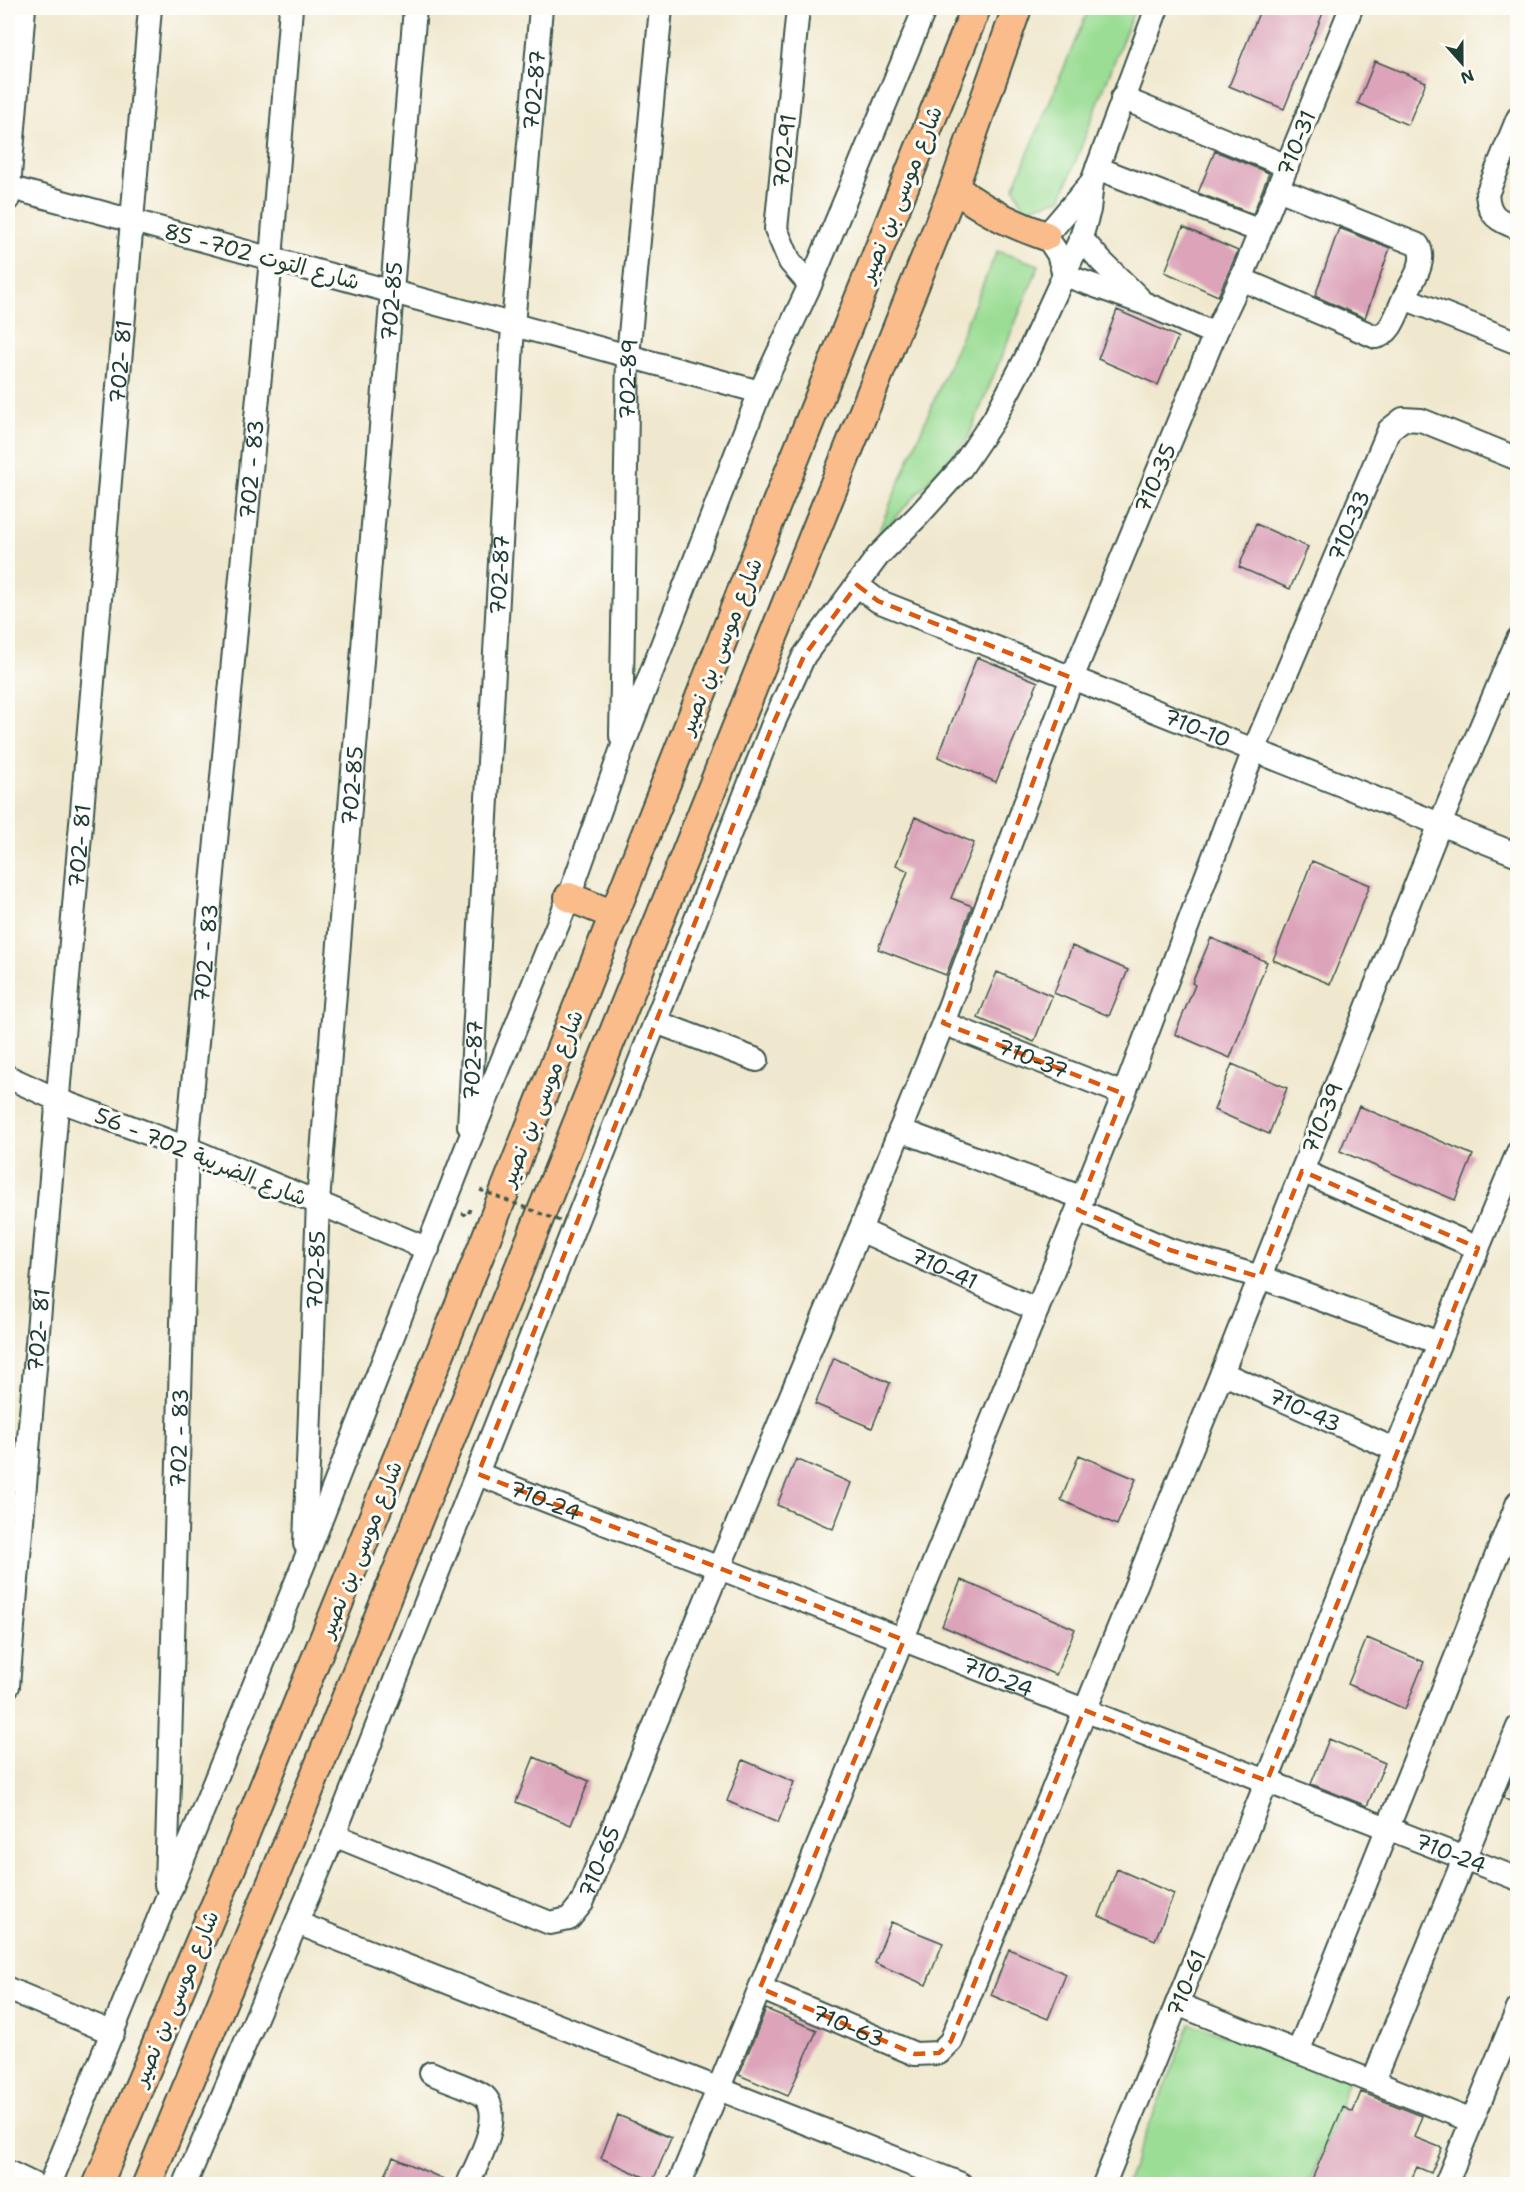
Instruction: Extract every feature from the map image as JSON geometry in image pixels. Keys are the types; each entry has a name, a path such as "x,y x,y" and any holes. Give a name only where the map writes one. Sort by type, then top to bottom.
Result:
{"main road":[{"name":"شارع موسى بن نصير","path":"147,2184 285,1848 954,187 1017,8"},
{"name":"شارع موسى بن نصير","path":"98,2184 231,1868 409,1430 972,14"},
{"path":"954,187 997,217 1046,236"},
{"path":"569,897 614,915"}],"street":[{"path":"8,191 24,8"},
{"name":"702- 81","path":"8,1686 130,220 150,8"},
{"name":"702 - 83","path":"166,1900 187,1148 271,259 291,8"},
{"name":"702-85","path":"304,1563 318,1202 415,8"},
{"name":"702-87","path":"468,1144 513,325 541,8"},
{"name":"702-89","path":"621,751 628,356 661,8"},
{"name":"702-91","path":"798,8 776,230 790,262 810,285"},
{"path":"50,2184 304,1563 468,1144 569,897 621,751 760,392 810,285 925,8"},
{"path":"185,2184 334,1835 773,724 804,656 878,556 917,518 961,468 994,419 1026,358 1081,238 1089,210 1094,175 1157,8"},
{"name":"710-31","path":"1241,279 1351,8"},
{"path":"1122,98 1287,166"},
{"path":"1518,118 1487,194 1488,207 1499,221 1518,228"},
{"path":"1094,175 1260,231"},
{"path":"1064,275 1058,254 1046,236 1094,175"},
{"path":"1241,279 1376,337 1382,336 1388,330 1422,261 1422,252 1418,245 1278,189"},
{"name":"شارع التوت 702- 85","path":"8,191 130,220 760,392"},
{"path":"1081,238 1101,261 1146,304"},
{"path":"1064,275 1146,304 1215,334"},
{"name":"710-35","path":"1071,678 1215,334 1241,279"},
{"path":"1404,298 1518,343"},
{"name":"710-33","path":"1254,750 1389,430 1403,419 1421,420 1518,459"},
{"name":"710-10","path":"857,585 878,601 1518,855"},
{"path":"1440,824 1518,639"},
{"path":"718,1568 860,1230 943,1023 1071,678"},
{"path":"680,2184 1038,1310 1124,1094 1254,750"},
{"name":"710-39","path":"1440,824 1302,1171 1478,1248"},
{"path":"656,1022 757,1060"},
{"name":"710-37","path":"943,1023 1124,1094"},
{"name":"شارع الضريبة 702 - 56","path":"8,1077 58,1100 187,1148 428,1249"},
{"path":"900,1130 1080,1204 1170,1250 1260,1277 1439,1343"},
{"path":"1267,1781 1396,1450 1518,1152"},
{"path":"1084,1710 1302,1171"},
{"name":"710-41","path":"860,1230 1038,1310"},
{"name":"710-43","path":"1222,1373 1396,1450"},
{"name":"710-24","path":"478,1474 1518,1879"},
{"path":"1298,2052 1518,1502"},
{"name":"710-65","path":"334,1835 550,1923 569,1919 582,1903 718,1568"},
{"name":"710-63","path":"760,1988 915,2054 939,2053 951,2041 1084,1710"},
{"path":"1373,2081 1518,1727"},
{"name":"710-61","path":"1104,2184 1267,1781"},
{"path":"297,1923 961,2184"},
{"path":"8,1989 113,2033"},
{"path":"1177,2004 1472,2121"},
{"path":"1446,2184 1518,2009"},
{"path":"431,2073 483,2096 492,2108 492,2128 468,2184"},
{"path":"8,2172 33,2184"}],"path":[{"path":"480,1190 560,1221"}],"highlighted area":[{"path":"857,585 878,601 1072,678 943,1023 1124,1094 1078,1210 1170,1250 1260,1277 1302,1171 1478,1248 1267,1781 1084,1710 951,2041 939,2053 915,2054 760,1988 904,1640 478,1474 773,724 804,656"}],"green space":[{"path":"1089,8 1135,8 1061,199 1024,209 1014,187"},
{"path":"997,251 1039,265 968,438 875,540"},
{"path":"1190,2023 1349,2079 1332,2129 1308,2184 1126,2184"}],"building":[{"path":"1261,8 1325,8 1284,109 1229,86"},
{"path":"1375,61 1426,82 1408,125 1358,103"},
{"path":"1215,151 1269,173 1253,214 1198,193"},
{"path":"1183,227 1238,251 1218,296 1165,272"},
{"path":"1339,228 1390,248 1365,318 1315,296"},
{"path":"1117,310 1178,337 1158,385 1098,359"},
{"path":"1256,524 1308,547 1290,589 1239,567"},
{"path":"977,657 1038,682 996,782 938,757"},
{"path":"915,817 974,843 951,898 972,906 946,975 878,949 908,871 896,865"},
{"path":"1312,861 1370,885 1330,984 1273,960"},
{"path":"1211,938 1267,962 1230,1058 1175,1034 1195,985 1192,983"},
{"path":"1072,946 1128,970 1109,1016 1054,993"},
{"path":"997,972 1052,996 1034,1042 978,1018"},
{"path":"1232,1064 1287,1088 1269,1134 1214,1110"},
{"path":"1359,1106 1473,1155 1455,1200 1340,1151"},
{"path":"834,1358 890,1383 872,1428 815,1404"},
{"path":"1079,1455 1136,1479 1117,1525 1061,1500"},
{"path":"796,1459 851,1483 833,1529 777,1505"},
{"path":"961,1580 1075,1629 1056,1675 942,1626"},
{"path":"1367,1638 1424,1662 1405,1709 1348,1684"},
{"path":"1329,1739 1385,1763 1367,1806 1311,1784"},
{"path":"534,1757 589,1781 571,1825 516,1802"},
{"path":"743,1760 794,1782 778,1823 727,1801"},
{"path":"1518,1764 1518,1805 1503,1798"},
{"path":"1117,1869 1174,1894 1155,1940 1099,1916"},
{"path":"891,1922 943,1943 926,1985 875,1963"},
{"path":"1009,1949 1066,1974 1048,2019 991,1995"},
{"path":"766,2009 817,2030 788,2096 739,2075"},
{"path":"1361,2092 1422,2116 1414,2137 1442,2148 1431,2173 1417,2167 1409,2184 1397,2180 1395,2184 1310,2184 1343,2107 1353,2112"},
{"path":"618,2115 671,2138 653,2181 601,2158"},
{"path":"393,2157 455,2184 381,2184"}]}
